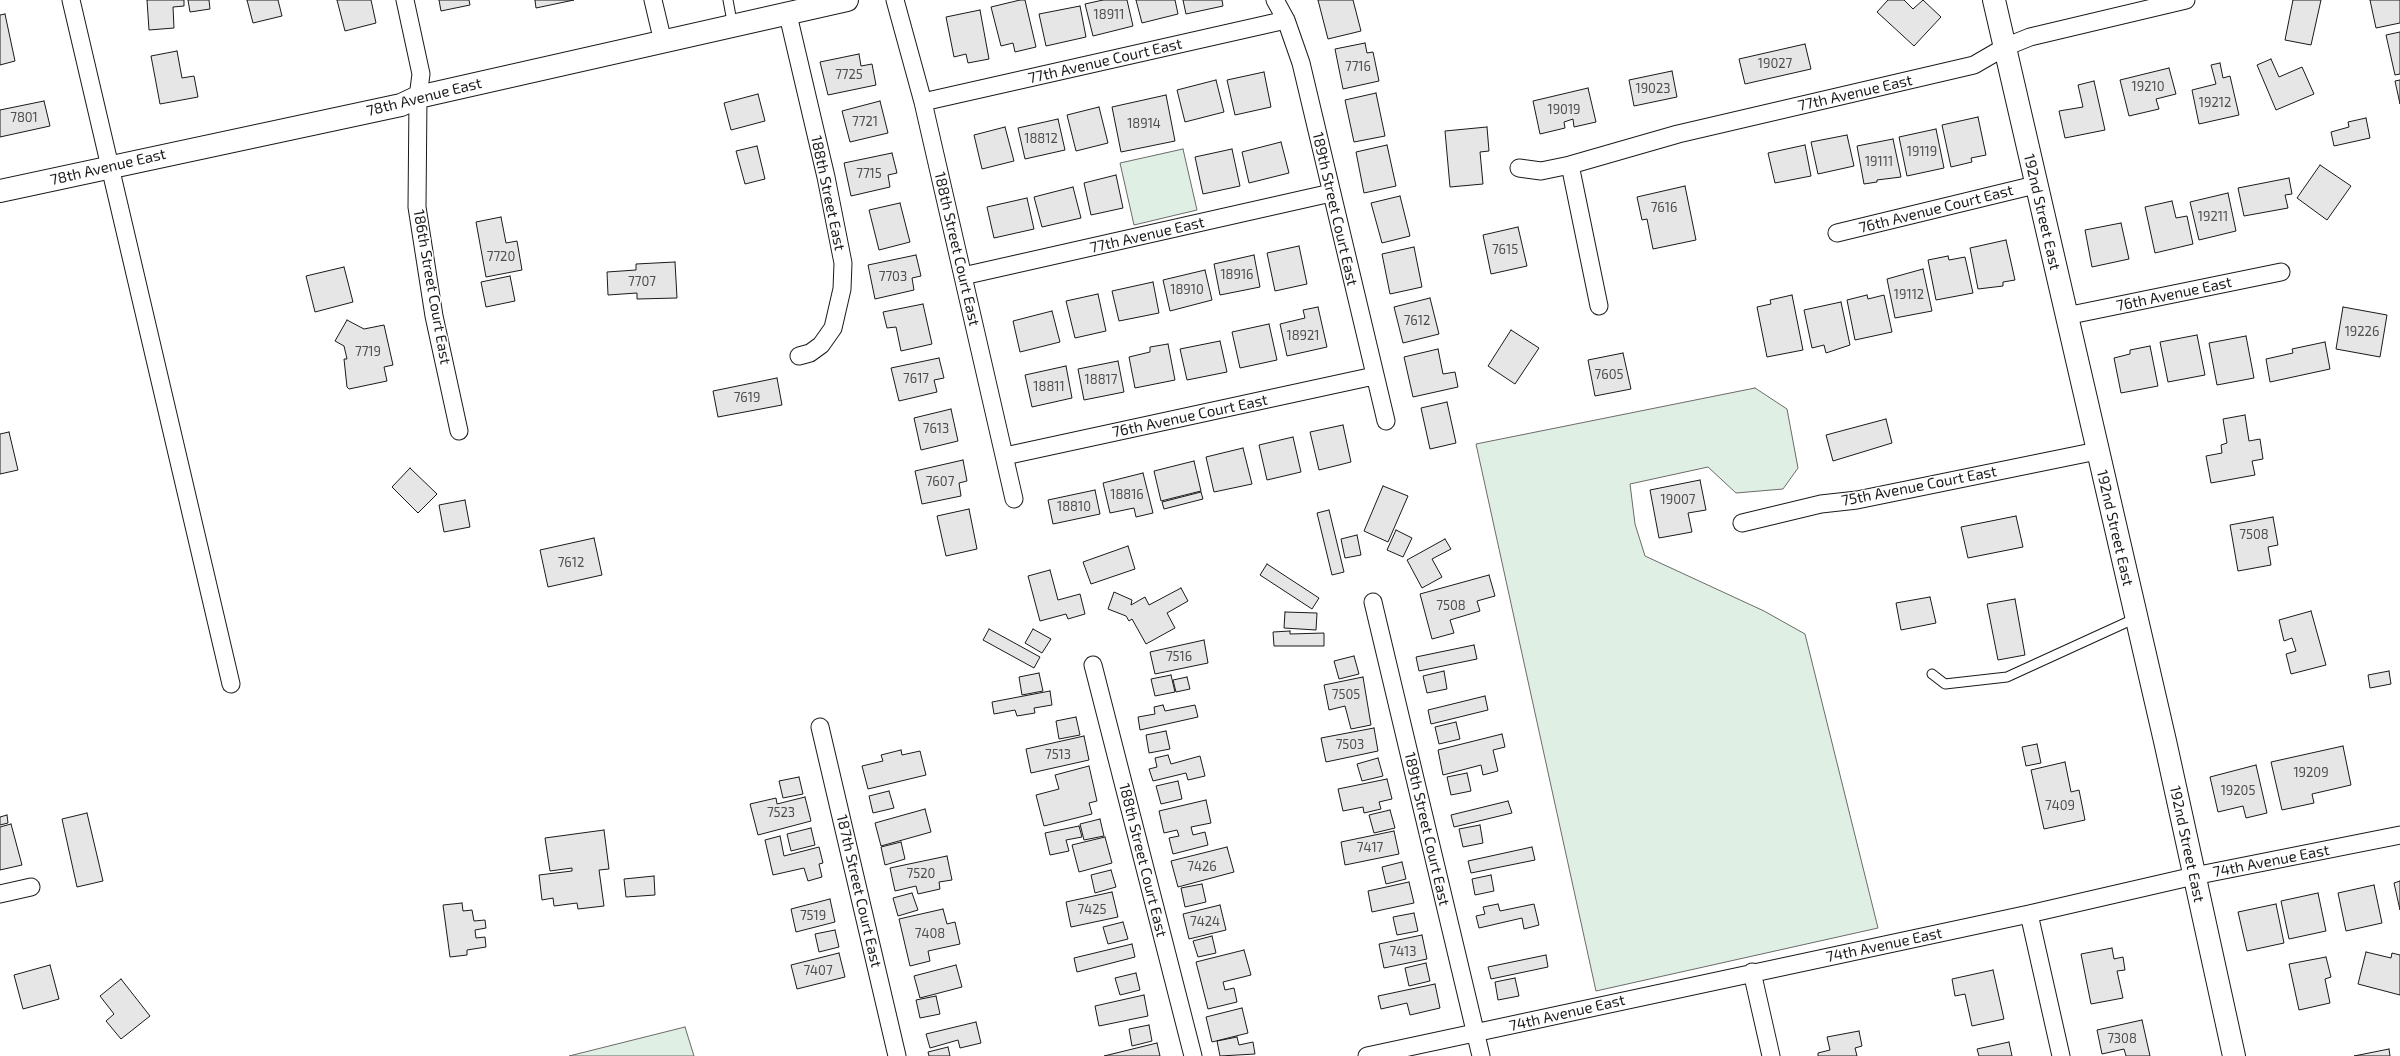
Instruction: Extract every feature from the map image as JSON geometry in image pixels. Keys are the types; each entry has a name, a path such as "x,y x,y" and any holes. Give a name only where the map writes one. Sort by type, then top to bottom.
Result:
{"street":[{"path":"71,0 231,684"},
{"name":"186th Street Court East","path":"405,0 421,74 418,97 418,214 434,316 459,431"},
{"path":"653,0 663,42"},
{"name":"78th Avenue East","path":"0,191 401,105 418,97 788,15 847,0"},
{"name":"188th Street Court East","path":"895,0 923,102 1014,499"},
{"name":"189th Street Court East","path":"1275,0 1286,20 1301,63 1374,376 1386,421"},
{"name":"192nd Street East","path":"1994,0 2035,185 2136,618 2234,1056"},
{"name":"77th Avenue East","path":"1519,168 1541,171 1570,165 1678,134 1974,65 2005,47 2030,37 2186,0"},
{"name":"188th Street East","path":"788,15 826,177 843,263 842,289 833,328 822,345 810,353 799,356"},
{"name":"77th Avenue Court East","path":"923,102 1286,20"},
{"path":"1570,165 1599,306"},
{"name":"76th Avenue Court East","path":"1837,233 2035,185"},
{"name":"77th Avenue East","path":"963,276 1331,193"},
{"name":"76th Avenue East","path":"2066,316 2281,272"},
{"name":"76th Avenue Court East","path":"1005,456 1374,376"},
{"name":"75th Avenue Court East","path":"1742,523 1821,504 1857,500 2097,451"},
{"name":"189th Street Court East","path":"1373,602 1481,1056"},
{"name":"188th Street Court East","path":"1093,665 1193,1056"},
{"name":"187th Street Court East","path":"820,727 897,1056"},
{"name":"74th Avenue East","path":"1367,1056 1476,1034 1752,972 2029,914 2194,876 2400,834"},
{"path":"0,894 31,887"},
{"path":"2029,914 2061,1056"},
{"path":"1752,972 1771,1056"}],"lane":[{"path":"728,0 733,27"},
{"path":"1932,674 1945,684 2007,677 2136,618"}],"green space":[{"path":"1183,149 1197,210 1134,225 1120,163"},
{"path":"1755,388 1787,409 1798,468 1783,489 1736,493 1708,467 1630,484 1635,524 1645,556 1764,611 1805,634 1878,928 1596,991 1476,444"},
{"path":"685,1027 694,1056 569,1056"}],"building":[{"path":"147,0 184,0 184,6 173,7 174,28 149,30"},
{"path":"188,0 209,0 210,9 190,12"},
{"path":"247,0 278,0 282,16 253,23"},
{"path":"337,0 371,0 376,23 345,31"},
{"path":"439,0 469,0 470,5 441,11"},
{"path":"535,0 574,0 536,8"},
{"path":"1025,0 1036,47 1015,52 1013,43 1001,46 991,7"},
{"path":"1103,0 1127,0 1133,26 1093,36 1085,4"},
{"path":"1136,0 1175,0 1178,14 1142,23"},
{"path":"1183,0 1222,0 1223,6 1186,14"},
{"path":"1318,0 1353,0 1361,31 1328,39"},
{"path":"1888,0 1904,0 1913,9 1923,0 1941,17 1914,46 1877,12"},
{"path":"2293,0 2321,0 2311,45 2285,40"},
{"path":"2370,0 2400,0 2400,23 2376,28"},
{"path":"1080,6 1086,37 1046,46 1039,14"},
{"path":"980,10 989,59 968,63 966,54 954,57 946,17"},
{"path":"5,14 15,61 0,65 0,15"},
{"path":"2400,32 2400,74 2395,75 2386,35"},
{"path":"1365,43 1367,53 1373,52 1379,81 1343,89 1335,49"},
{"path":"1805,44 1811,69 1745,84 1739,59"},
{"path":"177,51 182,78 194,76 198,97 160,104 151,56"},
{"path":"859,54 861,66 872,64 876,85 828,95 820,62"},
{"path":"2271,59 2279,77 2302,67 2314,94 2276,110 2257,65"},
{"path":"2220,63 2223,78 2230,76 2239,115 2199,124 2192,90 2216,84 2211,65"},
{"path":"2169,68 2176,94 2156,99 2159,109 2129,116 2120,80"},
{"path":"1672,71 1677,97 1634,106 1629,80"},
{"path":"1264,72 1271,107 1235,115 1227,80"},
{"path":"1216,80 1224,112 1185,122 1177,90"},
{"path":"2400,80 2400,104 2395,81"},
{"path":"2094,81 2105,130 2065,138 2059,111 2083,107 2078,85"},
{"path":"1588,88 1596,122 1574,127 1573,119 1564,122 1565,128 1540,134 1533,101"},
{"path":"1376,93 1385,136 1354,142 1345,100"},
{"path":"758,94 765,121 731,130 724,103"},
{"path":"1166,95 1175,141 1121,152 1112,107"},
{"path":"44,101 50,126 0,137 0,110"},
{"path":"880,101 888,133 850,142 842,111"},
{"path":"1099,107 1108,143 1076,151 1067,115"},
{"path":"1978,117 1986,155 1971,158 1972,162 1951,167 1942,125"},
{"path":"2366,118 2370,138 2334,146 2331,132 2349,127 2348,122"},
{"path":"1058,119 1065,150 1025,159 1018,128"},
{"path":"1005,127 1014,161 982,169 974,135"},
{"path":"1487,127 1489,151 1480,152 1483,184 1450,187 1445,131"},
{"path":"1936,129 1944,168 1907,176 1899,137"},
{"path":"1847,135 1854,166 1818,174 1811,142"},
{"path":"1893,139 1901,177 1877,180 1877,182 1864,184 1857,146"},
{"path":"1281,142 1289,173 1249,183 1242,152"},
{"path":"1387,145 1396,186 1364,193 1356,152"},
{"path":"1805,145 1811,176 1775,183 1768,153"},
{"path":"757,146 765,179 745,184 736,151"},
{"path":"1232,149 1240,186 1203,194 1195,157"},
{"path":"892,153 897,173 888,175 890,187 851,196 844,163"},
{"path":"2320,165 2351,186 2327,220 2297,198"},
{"path":"1116,175 1123,208 1091,215 1084,183"},
{"path":"2289,178 2292,194 2285,195 2288,208 2244,216 2238,188"},
{"path":"1685,186 1696,240 1653,249 1647,219 1642,220 1637,197"},
{"path":"1073,187 1081,218 1042,227 1034,197"},
{"path":"2228,193 2236,231 2199,240 2190,202"},
{"path":"1400,196 1410,236 1382,243 1371,203"},
{"path":"1027,198 1034,229 994,238 987,207"},
{"path":"2172,201 2176,218 2187,216 2193,244 2155,253 2145,207"},
{"path":"900,203 910,242 879,250 869,210"},
{"path":"501,217 506,243 517,241 522,270 486,277 476,222"},
{"path":"2121,223 2129,259 2092,267 2085,230"},
{"path":"1518,227 1527,266 1491,274 1483,235"},
{"path":"2006,240 2015,280 2003,282 2003,286 1978,289 1970,248"},
{"path":"1299,246 1307,284 1275,291 1267,253"},
{"path":"1414,247 1422,287 1390,294 1382,254"},
{"path":"916,255 921,276 912,278 914,290 875,299 868,265"},
{"path":"1254,255 1260,287 1220,295 1214,264"},
{"path":"1948,256 1949,260 1965,257 1973,293 1936,300 1928,260"},
{"path":"675,262 677,298 637,299 637,293 608,295 607,272 636,270 636,264"},
{"path":"344,267 353,302 315,312 306,276"},
{"path":"1923,269 1932,311 1895,318 1887,279"},
{"path":"1205,270 1212,300 1170,311 1163,280"},
{"path":"510,276 515,301 486,307 481,282"},
{"path":"1153,282 1159,313 1119,321 1112,291"},
{"path":"1098,294 1106,331 1075,338 1066,301"},
{"path":"1792,295 1803,350 1767,357 1757,307 1771,304 1770,300"},
{"path":"1867,295 1868,299 1884,295 1892,332 1855,340 1847,300"},
{"path":"1430,298 1439,334 1403,343 1394,307"},
{"path":"1841,302 1850,345 1826,353 1824,345 1812,348 1804,310"},
{"path":"923,304 932,344 901,351 896,327 887,328 883,312"},
{"path":"1318,307 1327,347 1287,356 1280,324 1305,318 1303,310"},
{"path":"2343,307 2387,315 2380,357 2336,349"},
{"path":"1052,311 1060,342 1020,352 1013,321"},
{"path":"347,320 364,329 384,325 393,365 384,367 387,381 349,389 347,387 344,359 347,359 344,346 335,341"},
{"path":"1269,324 1277,360 1240,368 1232,332"},
{"path":"1511,330 1539,348 1515,384 1488,366"},
{"path":"2197,335 2205,375 2168,382 2160,342"},
{"path":"2246,336 2254,378 2217,385 2209,343"},
{"path":"1220,341 1227,372 1187,380 1180,349"},
{"path":"2325,342 2330,369 2270,382 2266,359 2293,353 2292,349"},
{"path":"1168,344 1175,380 1135,388 1129,357 1150,352 1150,347"},
{"path":"2150,346 2158,386 2121,393 2114,358 2130,354 2130,350"},
{"path":"1438,349 1443,374 1455,372 1458,387 1413,397 1404,357"},
{"path":"1623,353 1631,389 1595,396 1588,360"},
{"path":"939,358 944,378 934,380 937,392 899,401 891,368"},
{"path":"1118,361 1124,392 1084,400 1078,369"},
{"path":"1066,366 1072,398 1032,407 1025,375"},
{"path":"777,378 782,405 718,417 713,391"},
{"path":"1447,402 1456,443 1430,449 1421,408"},
{"path":"951,409 958,441 921,450 914,418"},
{"path":"2245,415 2249,441 2260,439 2263,459 2252,461 2255,475 2211,483 2206,456 2222,453 2221,445 2227,443 2223,419"},
{"path":"1886,419 1892,443 1833,461 1826,435"},
{"path":"1343,425 1351,462 1319,470 1310,432"},
{"path":"9,432 18,470 0,474 0,434"},
{"path":"1293,437 1301,472 1267,480 1259,445"},
{"path":"1243,448 1252,484 1214,492 1206,457"},
{"path":"963,460 967,481 959,483 961,496 922,504 915,471"},
{"path":"1194,461 1201,491 1161,501 1154,471"},
{"path":"410,468 437,494 418,513 392,487"},
{"path":"1143,473 1153,513 1136,517 1134,508 1110,513 1103,483"},
{"path":"1700,480 1706,510 1688,513 1692,532 1659,538 1650,490"},
{"path":"1383,486 1408,496 1388,542 1364,531"},
{"path":"1095,490 1100,514 1053,524 1048,500"},
{"path":"1201,492 1203,499 1164,509 1162,502"},
{"path":"465,500 470,527 444,532 439,505"},
{"path":"969,509 977,549 946,556 937,516"},
{"path":"1329,510 1344,572 1332,575 1317,513"},
{"path":"2016,516 2023,547 1968,558 1961,527"},
{"path":"2273,517 2278,545 2268,547 2271,565 2238,571 2230,525"},
{"path":"1396,530 1412,538 1403,557 1387,550"},
{"path":"1357,535 1361,555 1345,558 1341,539"},
{"path":"594,538 602,575 548,587 540,550"},
{"path":"1445,539 1451,549 1432,559 1442,577 1422,588 1407,560"},
{"path":"1128,546 1135,569 1091,584 1083,562"},
{"path":"1267,564 1319,598 1312,609 1260,575"},
{"path":"1050,570 1058,600 1080,594 1085,614 1068,619 1066,614 1040,621 1028,576"},
{"path":"1489,575 1495,596 1477,601 1480,611 1450,620 1454,633 1432,639 1420,594"},
{"path":"1181,588 1188,601 1167,613 1175,628 1146,644 1132,619 1129,621 1126,616 1108,609 1114,592 1132,600 1131,605 1145,597 1149,605"},
{"path":"1930,597 1936,623 1901,630 1896,603"},
{"path":"2015,599 2025,655 1998,660 1987,604"},
{"path":"2311,611 2326,665 2291,674 2286,654 2296,651 2292,638 2284,641 2279,620"},
{"path":"1285,612 1317,613 1316,630 1284,628"},
{"path":"989,629 1040,657 1034,668 983,640"},
{"path":"1033,629 1051,639 1042,653 1025,643"},
{"path":"1290,631 1290,634 1324,633 1324,646 1274,646 1273,632"},
{"path":"1204,640 1208,663 1155,674 1150,652"},
{"path":"1474,645 1477,659 1419,671 1416,657"},
{"path":"1354,656 1359,674 1339,679 1334,661"},
{"path":"1444,671 1447,689 1427,693 1423,676"},
{"path":"2389,671 2391,684 2370,688 2368,675"},
{"path":"1039,673 1043,691 1022,695 1019,677"},
{"path":"1171,675 1175,692 1155,696 1151,679"},
{"path":"1187,677 1190,689 1176,692 1173,680"},
{"path":"1363,677 1371,725 1351,729 1345,706 1329,710 1324,685"},
{"path":"1050,691 1052,705 1034,708 1035,713 1017,716 1015,710 994,714 992,702"},
{"path":"1485,696 1488,710 1431,724 1428,710"},
{"path":"1163,705 1165,711 1195,705 1198,717 1140,730 1138,717 1155,714 1154,707"},
{"path":"1076,717 1080,735 1059,739 1056,721"},
{"path":"1456,722 1460,739 1439,744 1435,727"},
{"path":"1374,728 1378,751 1326,762 1321,738"},
{"path":"1166,731 1170,749 1149,753 1146,735"},
{"path":"1502,734 1505,747 1493,750 1498,771 1483,775 1481,765 1443,775 1438,750"},
{"path":"1084,736 1089,760 1031,773 1026,749"},
{"path":"2037,744 2041,763 2026,766 2022,747"},
{"path":"2343,746 2351,785 2312,794 2314,803 2282,810 2271,762"},
{"path":"901,750 902,755 920,751 926,775 868,789 862,766 883,761 881,755"},
{"path":"1168,755 1171,764 1200,756 1205,776 1188,780 1186,773 1153,781 1149,769 1157,767 1155,758"},
{"path":"1378,758 1383,776 1362,781 1357,764"},
{"path":"2065,762 2071,792 2079,790 2085,820 2044,829 2031,770"},
{"path":"2256,765 2267,813 2246,818 2243,806 2218,812 2210,777"},
{"path":"1089,766 1097,801 1089,803 1092,814 1044,826 1036,795 1059,789 1055,775"},
{"path":"1467,773 1471,791 1451,795 1447,777"},
{"path":"799,777 803,794 783,798 779,781"},
{"path":"1387,779 1392,799 1379,802 1381,809 1364,813 1363,807 1343,811 1338,789"},
{"path":"1178,781 1182,799 1161,804 1156,786"},
{"path":"889,791 894,808 873,813 869,796"},
{"path":"805,797 811,821 758,835 750,804 776,798 777,804"},
{"path":"1206,800 1211,823 1191,827 1193,835 1205,832 1208,845 1173,854 1169,838 1179,836 1177,830 1164,833 1159,811"},
{"path":"1508,801 1512,813 1454,827 1451,815"},
{"path":"925,809 931,832 881,846 875,823"},
{"path":"1390,810 1395,828 1374,833 1369,815"},
{"path":"87,813 103,881 77,887 62,819"},
{"path":"7,815 8,823 0,825 0,817"},
{"path":"1100,819 1104,836 1084,840 1080,824"},
{"path":"11,824 22,865 0,870 0,827"},
{"path":"1480,825 1483,843 1463,847 1459,829"},
{"path":"1079,826 1082,837 1066,840 1069,851 1050,855 1045,833"},
{"path":"811,828 815,845 791,851 787,834"},
{"path":"604,830 609,869 599,870 604,906 578,909 577,903 554,906 553,898 542,900 539,875 572,871 572,868 550,871 545,838"},
{"path":"1394,831 1399,854 1345,865 1341,842"},
{"path":"780,836 784,856 819,847 823,863 819,864 822,877 808,881 804,868 773,875 765,840"},
{"path":"1105,837 1112,863 1079,872 1072,845"},
{"path":"901,842 905,859 885,865 881,847"},
{"path":"1227,847 1234,872 1178,887 1171,861"},
{"path":"1532,847 1535,860 1471,873 1468,861"},
{"path":"947,856 952,880 939,882 940,889 918,894 916,886 895,891 890,868"},
{"path":"1402,862 1406,879 1386,884 1382,867"},
{"path":"1111,870 1116,887 1095,893 1091,875"},
{"path":"1491,875 1494,891 1475,895 1472,879"},
{"path":"654,876 655,895 626,897 624,879"},
{"path":"2400,881 2400,910 2394,883"},
{"path":"1409,882 1414,903 1372,912 1368,891"},
{"path":"1202,884 1206,902 1185,907 1181,888"},
{"path":"2374,885 2382,923 2346,931 2338,893"},
{"path":"1112,892 1118,917 1071,927 1066,902"},
{"path":"912,893 918,910 898,916 893,898"},
{"path":"2318,893 2326,931 2289,939 2281,901"},
{"path":"830,899 835,922 796,932 791,909"},
{"path":"462,903 463,911 472,910 474,921 485,920 486,928 475,930 476,938 485,937 486,947 467,950 467,955 450,957 443,905"},
{"path":"1498,904 1500,911 1534,904 1539,925 1524,929 1522,918 1479,928 1476,916 1485,914 1483,907"},
{"path":"2276,904 2284,943 2247,951 2238,912"},
{"path":"1220,905 1226,930 1189,939 1183,914"},
{"path":"943,909 947,924 955,922 960,944 928,951 930,961 910,966 899,919"},
{"path":"1414,913 1418,931 1397,935 1393,917"},
{"path":"1123,922 1128,939 1108,944 1103,927"},
{"path":"835,930 839,947 819,952 815,934"},
{"path":"1422,935 1427,959 1384,968 1379,944"},
{"path":"1212,936 1216,953 1198,957 1193,941"},
{"path":"1132,944 1135,957 1077,972 1074,958"},
{"path":"2112,948 2114,959 2123,957 2125,970 2117,971 2123,998 2091,1004 2081,954"},
{"path":"1244,950 1251,975 1223,982 1225,990 1234,988 1237,1002 1208,1009 1196,962"},
{"path":"2366,952 2391,958 2392,953 2400,955 2400,995 2358,984"},
{"path":"839,953 845,977 797,989 791,965"},
{"path":"1546,955 1548,967 1491,979 1488,967"},
{"path":"2326,957 2331,977 2325,979 2330,1003 2299,1010 2289,964"},
{"path":"1426,963 1430,981 1409,986 1405,968"},
{"path":"50,965 59,999 23,1009 14,975"},
{"path":"956,965 962,987 920,998 914,976"},
{"path":"1993,970 2004,1019 1972,1026 1965,994 1955,996 1952,979"},
{"path":"1136,973 1140,990 1120,995 1115,978"},
{"path":"1515,978 1519,996 1498,1000 1495,982"},
{"path":"121,979 150,1016 121,1039 106,1021 114,1014 100,996"},
{"path":"1435,984 1440,1008 1410,1015 1407,1003 1381,1009 1378,996"},
{"path":"1144,995 1148,1016 1099,1026 1095,1006"},
{"path":"936,996 940,1014 920,1018 916,1000"},
{"path":"1242,1008 1248,1033 1212,1042 1206,1017"},
{"path":"2142,1020 2150,1056 2126,1056 2124,1049 2102,1054 2097,1030"},
{"path":"976,1022 981,1043 960,1048 958,1040 930,1048 926,1034"},
{"path":"1149,1025 1152,1041 1132,1046 1129,1029"},
{"path":"1859,1031 1862,1046 1855,1048 1857,1056 1818,1056 1818,1053 1830,1050 1827,1037"},
{"path":"1237,1037 1239,1045 1253,1042 1255,1054 1220,1056 1217,1041"},
{"path":"2009,1042 2012,1056 1979,1056 1977,1049"},
{"path":"1157,1043 1160,1056 1104,1056"},
{"path":"948,1047 950,1056 929,1056 928,1052"},
{"path":"2389,1049 2390,1056 2354,1056"}]}
